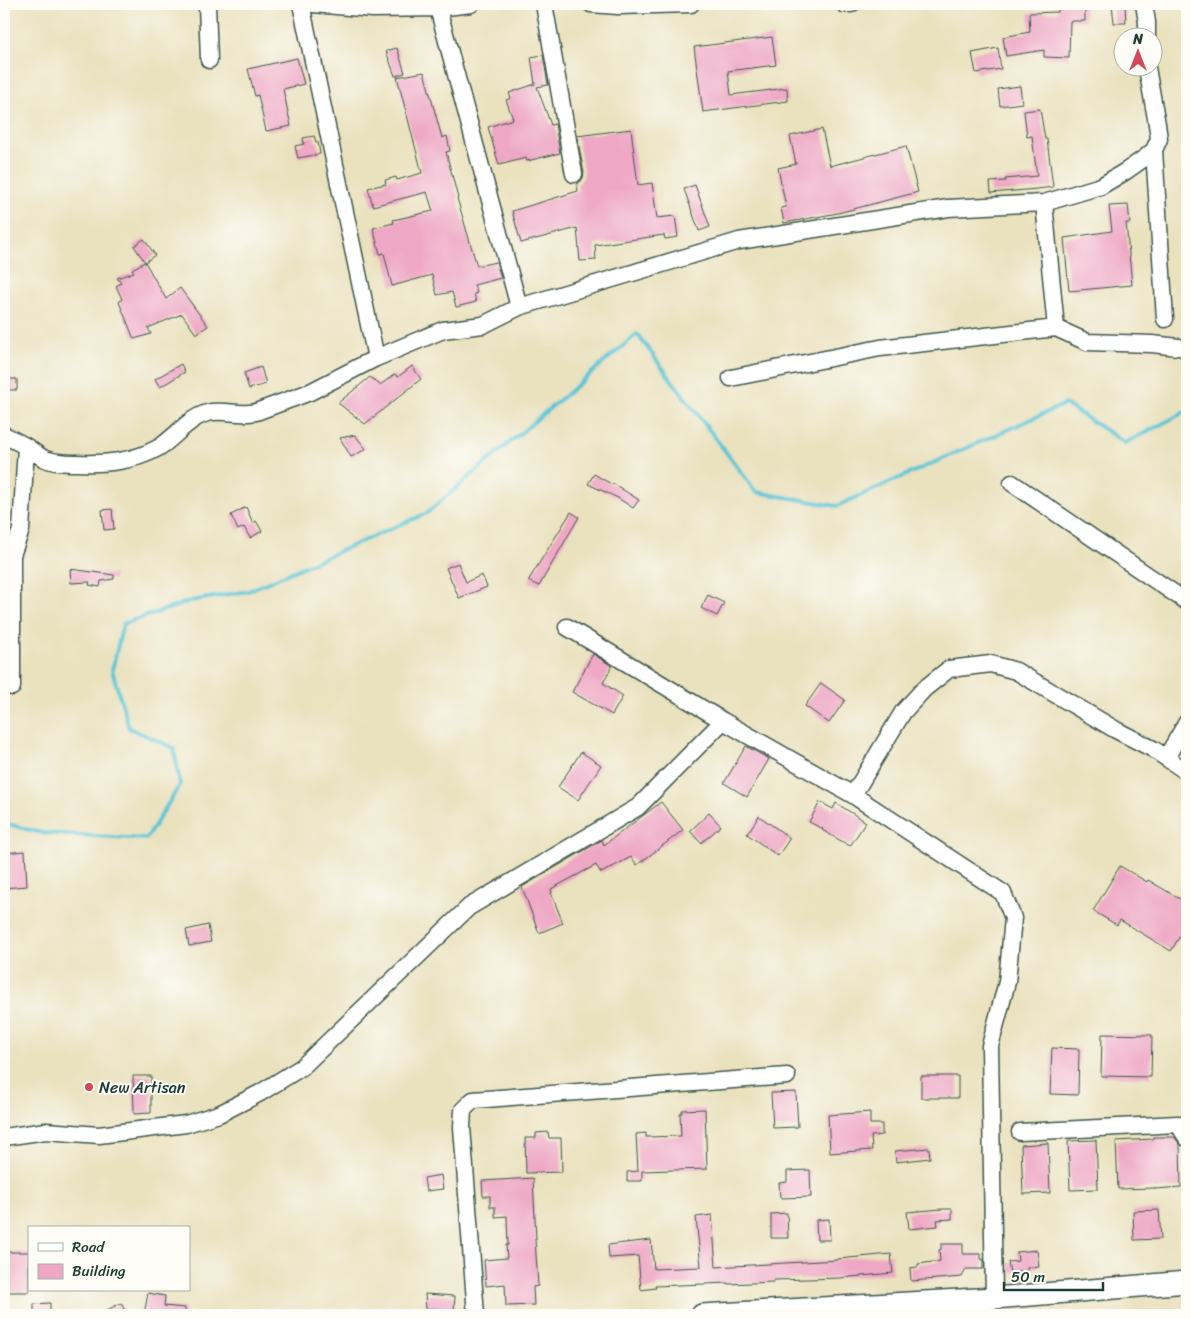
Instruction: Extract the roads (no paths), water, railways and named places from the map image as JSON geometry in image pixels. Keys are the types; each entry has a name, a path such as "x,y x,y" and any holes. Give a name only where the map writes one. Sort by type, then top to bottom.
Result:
{"main road":[{"path":"702,1315 995,1307 1187,1282"}],"street":[{"path":"207,4 209,60"},
{"path":"301,4 376,358"},
{"path":"313,4 373,9 438,8 471,4"},
{"path":"544,4 574,174"},
{"path":"591,4 618,6 691,4"},
{"path":"844,4 851,4"},
{"path":"1144,4 1146,28"},
{"path":"438,8 519,307"},
{"path":"1149,78 1157,124 1158,140 1154,150 1165,319"},
{"path":"4,435 43,458 67,463 99,464 140,456 159,447 194,420 206,414 215,412 249,414 256,412 310,392 376,358 443,330 484,325 519,307 739,241 948,208 1044,203 1101,186 1126,171 1154,150"},
{"path":"1044,203 1056,328"},
{"path":"731,378 880,348 1056,328 1088,342 1152,344 1187,348"},
{"path":"12,687 12,555 21,530 26,447"},
{"path":"1012,483 1187,602"},
{"path":"568,627 722,721 853,795 1003,893 1013,918 1007,982 990,1046 995,1307"},
{"path":"853,795 903,712 924,689 949,669 991,664 1016,671 1116,730 1153,749 1187,772"},
{"path":"4,1137 46,1131 99,1135 186,1124 219,1114 260,1094 302,1067 469,907 638,806 722,721"},
{"path":"1166,758 1187,722"},
{"path":"476,1315 462,1128 463,1110 473,1100 787,1076"},
{"path":"1020,1132 1178,1124 1187,1138"}],"waterway":[{"path":"4,823 42,833 146,839 180,785 174,748 129,728 112,670 123,624 191,601 248,591 427,513 637,334 756,492 837,506 1065,404 1125,443 1187,411"}],"place":[{"name":"New Artisan","path":"89,1087"}]}
